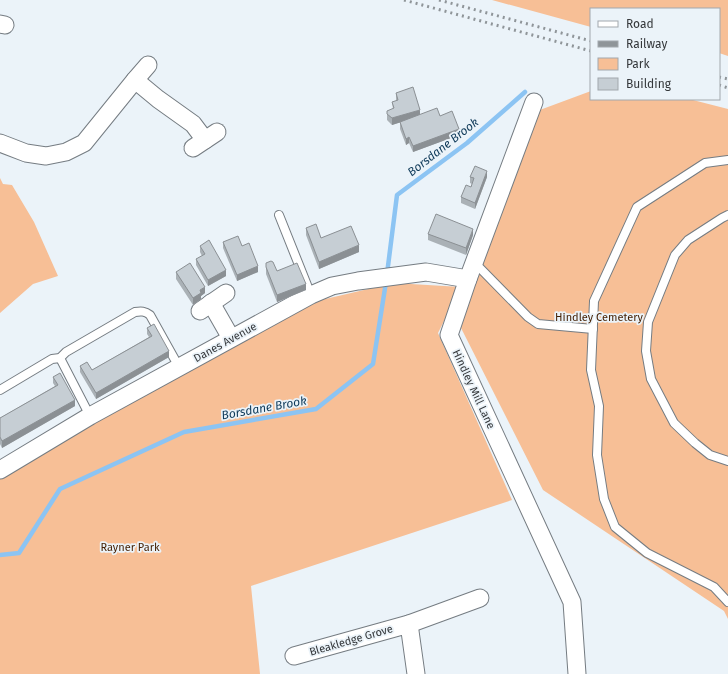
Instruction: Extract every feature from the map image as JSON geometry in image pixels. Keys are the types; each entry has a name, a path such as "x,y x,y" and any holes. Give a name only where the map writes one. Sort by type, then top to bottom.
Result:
{"street":[{"path":"0,143 26,154 46,156 66,152 84,143 148,65"},
{"path":"135,80 158,99 193,124 205,140"},
{"name":"Hindley Mill Lane","path":"534,102 474,262 449,335 572,602 577,674"},
{"name":"Danes Avenue","path":"0,470 90,416 311,295 332,286 426,272 468,279"},
{"path":"226,293 206,307 231,338"},
{"name":"Bleakledge Grove","path":"294,656 409,624 480,598"},
{"name":"Bleakledge Grove","path":"409,624 416,674"}],"lane":[{"path":"728,160 705,163 637,207 594,301 591,370 599,406 597,454 604,499 615,526 647,552 714,587 728,602"},
{"path":"279,215 311,295"},
{"path":"728,215 688,240 675,255 648,322 646,351 651,380 674,423 710,455 728,461"},
{"path":"474,262 528,317 538,324 593,329"},
{"path":"0,390 52,359 60,358 66,352 135,312 141,311 150,315 179,367"},
{"path":"60,358 90,416"}],"green space":[{"path":"492,0 728,0 728,56 720,53 720,8 590,8 590,27"},
{"name":"Hindley Cemetery","path":"590,91 590,100 693,100 728,109 728,619 724,611 543,490 461,328 529,114"},
{"path":"0,178 3,184 12,185 34,222 58,276 33,284 0,313"},
{"name":"Rayner Park","path":"394,283 461,287 438,333 512,500 251,586 260,674 0,674 0,475 234,345 321,300"}],"building":[{"path":"413,87 420,110 392,118 387,114 387,111 394,108 392,102 398,100 396,93"},
{"path":"437,108 440,116 452,111 459,129 413,146 409,137 406,139 400,122"},
{"path":"475,166 487,171 475,203 461,197 466,185 471,187 474,178 470,177"},
{"path":"436,214 473,229 466,248 428,234"},
{"path":"316,224 321,238 351,226 359,245 319,262 306,228"},
{"path":"238,236 242,246 249,243 258,266 237,275 223,242"},
{"path":"209,240 226,270 208,280 196,259 205,254 200,246"},
{"path":"271,261 273,262 277,271 297,263 306,284 277,295 266,267 266,263"},
{"path":"190,263 205,287 200,290 201,293 193,298 176,272"},
{"path":"154,324 169,351 96,393 80,366 87,362 92,370 152,336 147,328"},
{"path":"60,373 75,400 2,441 0,437 0,418 58,385 53,377"}],"waterway":[{"name":"Borsdane Brook","path":"387,274 397,195 467,143 525,92"},
{"name":"Borsdane Brook","path":"0,555 19,553 60,489 184,432 316,409 373,364 386,282"}],"railway":[{"path":"404,0 590,51"},
{"path":"439,0 590,41"},
{"path":"720,77 728,79"},
{"path":"720,85 728,88"}]}
